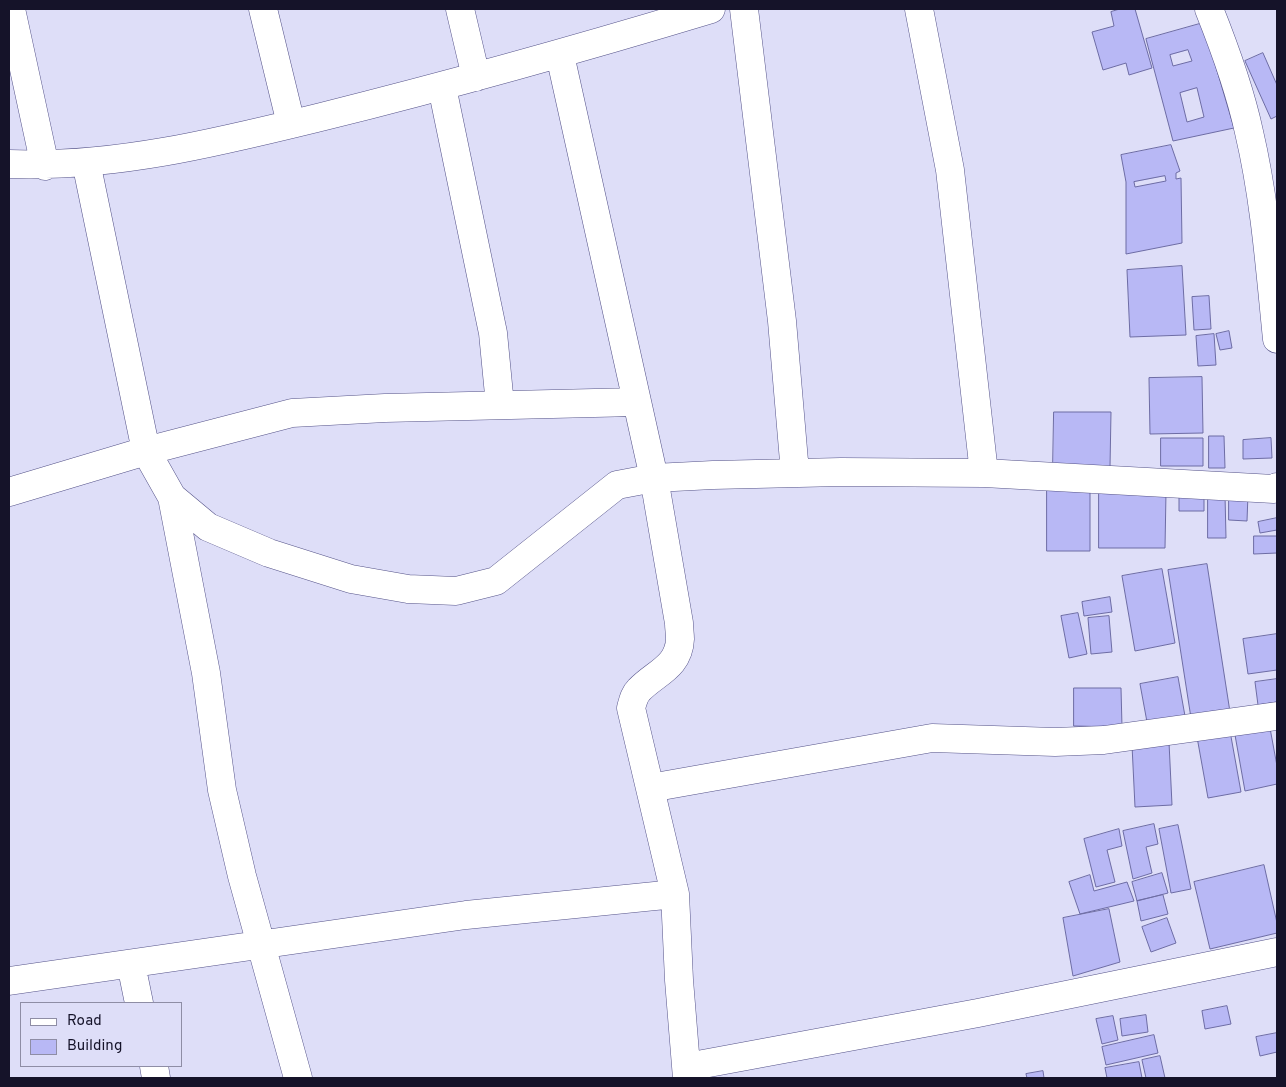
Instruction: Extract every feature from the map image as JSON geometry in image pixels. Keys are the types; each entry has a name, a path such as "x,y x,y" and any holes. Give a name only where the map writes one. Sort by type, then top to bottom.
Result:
{"street":[{"path":"11,9 45,166"},
{"path":"264,9 291,124"},
{"path":"460,9 476,77"},
{"path":"9,164 45,166 86,162 154,154 236,138 442,87 560,55 664,16 711,9"},
{"path":"744,9 782,322 794,473"},
{"path":"919,9 950,170 984,473"},
{"path":"1209,9 1227,54 1249,131 1264,213 1277,339"},
{"path":"560,55 654,478 680,639 677,654 667,668 638,690 631,708 675,894 679,980 687,1072 1277,952"},
{"path":"442,87 493,334 500,405"},
{"path":"86,162 146,451 172,497 206,673 222,790 242,876 298,1078"},
{"path":"9,492 146,451 292,413 385,408 636,402"},
{"path":"172,497 208,527 269,553 351,578 408,589 456,591 496,581 617,485 654,478 794,473 984,473 1274,489 1277,487"},
{"path":"650,788 932,738 1055,742 1104,740 1277,716"},
{"path":"9,981 466,916 675,894"},
{"path":"131,964 140,1002"}],"building":[{"path":"1120,9 1135,9 1152,68 1129,75 1126,63 1103,70 1092,32 1114,26 1111,12"},
{"path":"1203,23 1234,128 1173,141 1146,39","holes":["1188,50 1192,61 1173,66 1170,55","1197,88 1204,117 1187,122 1180,93"]},
{"path":"1263,53 1277,85 1277,116 1271,119 1245,61"},
{"path":"1171,145 1180,171 1176,173 1176,179 1181,178 1182,243 1126,254 1126,182 1121,155","holes":["1165,176 1166,181 1135,187 1134,182"]},
{"path":"1182,266 1186,335 1130,337 1127,270"},
{"path":"1209,296 1211,329 1194,330 1192,297"},
{"path":"1229,331 1232,348 1220,350 1216,334"},
{"path":"1214,334 1216,365 1198,366 1196,336"},
{"path":"1202,377 1203,433 1150,434 1149,378"},
{"path":"1054,412 1111,412 1110,467 1053,467"},
{"path":"1209,436 1224,436 1225,468 1209,468"},
{"path":"1161,438 1203,438 1203,466 1161,466"},
{"path":"1271,438 1272,458 1243,459 1243,440"},
{"path":"1047,489 1090,489 1090,551 1047,551"},
{"path":"1099,492 1166,492 1165,548 1099,548"},
{"path":"1204,494 1204,511 1179,511 1179,495"},
{"path":"1229,494 1248,494 1247,521 1229,520"},
{"path":"1208,495 1225,495 1226,538 1208,538"},
{"path":"1277,518 1277,530 1260,533 1258,522"},
{"path":"1254,536 1277,536 1277,553 1254,554"},
{"path":"1207,564 1230,712 1191,718 1168,570"},
{"path":"1162,569 1175,643 1135,651 1122,576"},
{"path":"1110,597 1112,612 1084,616 1082,602"},
{"path":"1078,613 1087,654 1069,658 1061,616"},
{"path":"1109,616 1112,652 1091,654 1088,618"},
{"path":"1277,634 1277,670 1248,674 1243,639"},
{"path":"1178,677 1185,716 1147,722 1140,684"},
{"path":"1277,679 1277,702 1258,705 1255,682"},
{"path":"1074,688 1121,688 1122,727 1074,726"},
{"path":"1270,728 1277,766 1277,784 1245,791 1235,735"},
{"path":"1230,731 1241,792 1208,798 1197,737"},
{"path":"1169,742 1172,805 1135,807 1132,745"},
{"path":"1154,824 1158,844 1146,847 1152,873 1133,879 1123,831"},
{"path":"1178,825 1191,889 1171,893 1159,829"},
{"path":"1119,829 1122,846 1107,850 1115,882 1096,887 1084,839"},
{"path":"1264,865 1277,923 1277,933 1210,949 1194,882"},
{"path":"1162,873 1168,893 1137,901 1132,882"},
{"path":"1090,875 1094,891 1127,882 1134,901 1080,914 1069,882"},
{"path":"1163,895 1168,914 1141,921 1137,901"},
{"path":"1109,909 1120,962 1073,976 1063,918"},
{"path":"1167,918 1176,943 1151,952 1142,927"},
{"path":"1227,1006 1231,1024 1205,1029 1202,1011"},
{"path":"1146,1015 1148,1032 1122,1036 1120,1019"},
{"path":"1113,1016 1118,1040 1102,1044 1096,1019"},
{"path":"1277,1033 1277,1052 1260,1056 1256,1037"},
{"path":"1154,1035 1158,1053 1106,1065 1102,1047"},
{"path":"1160,1056 1165,1078 1146,1078 1142,1060"},
{"path":"1139,1062 1142,1078 1107,1078 1105,1068"},
{"path":"1043,1071 1044,1078 1027,1078 1026,1074"}]}
